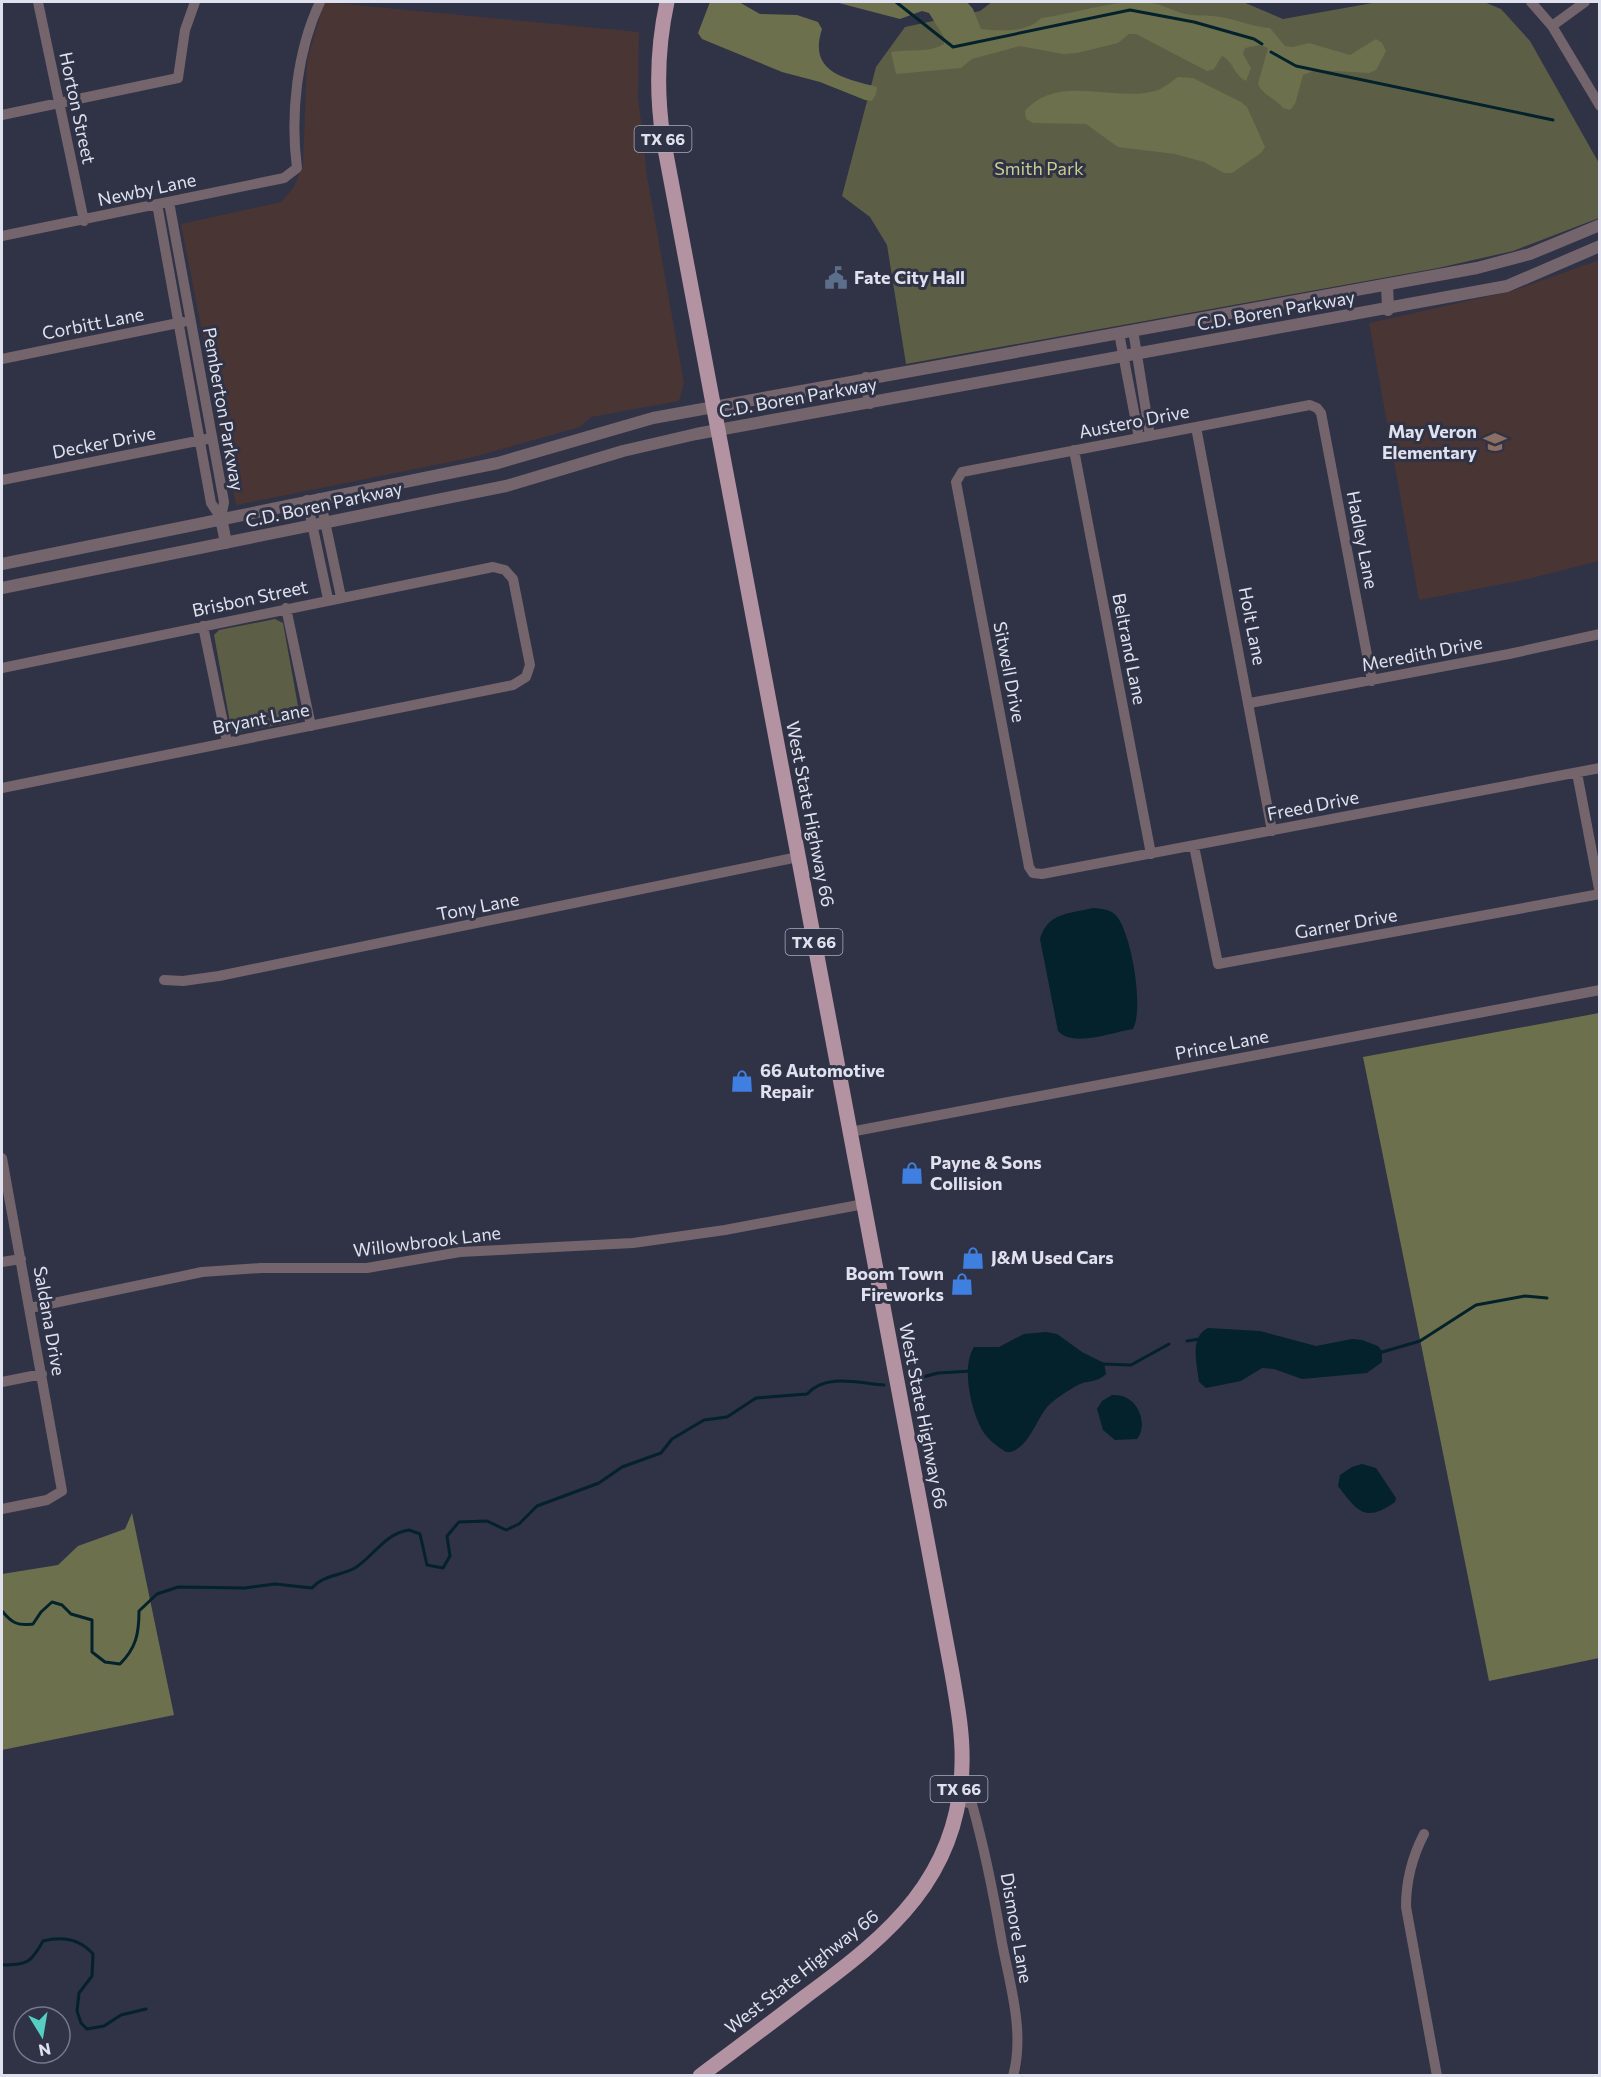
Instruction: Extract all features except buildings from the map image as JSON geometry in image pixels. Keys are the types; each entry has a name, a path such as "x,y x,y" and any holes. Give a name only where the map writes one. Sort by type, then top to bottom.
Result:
{"main road":[{"name":"TX 66","path":"667,2 658,60 661,122 717,430"},
{"name":"West State Highway 66","path":"700,2076 863,1953 901,1918 919,1895 949,1835 962,1765 959,1717 717,430"}],"street":[{"name":"Horton Street","path":"38,2 84,220"},
{"path":"2,115 178,78 185,30 195,2"},
{"name":"Newby Lane","path":"2,236 284,178 297,168 295,150 297,80 320,2"},
{"path":"1530,2 1552,26 1599,106"},
{"path":"1552,26 1585,2"},
{"name":"Pemberton Parkway","path":"163,203 185,322 213,438 224,502 221,518"},
{"name":"C.D. Boren Parkway","path":"2,564 307,500 498,463 653,418 1387,285 1496,263 1530,254 1599,225"},
{"name":"C.D. Boren Parkway","path":"2,588 506,486 623,451 717,430 1507,286 1599,246"},
{"path":"1387,285 1388,309"},
{"name":"Pemberton Parkway","path":"185,322 200,440 212,503 221,518"},
{"name":"Corbitt Lane","path":"2,359 185,322"},
{"path":"1133,330 1145,437"},
{"path":"1119,333 1123,357 1145,437"},
{"path":"866,378 870,403"},
{"name":"Austero Drive","path":"958,476 962,472 1310,405 1317,408"},
{"name":"Hadley Lane","path":"1317,408 1321,413 1372,681"},
{"name":"Holt Lane","path":"1196,427 1250,703 1272,831"},
{"name":"Decker Drive","path":"2,480 213,438"},
{"name":"Beltrand Lane","path":"1074,450 1151,854"},
{"name":"Sitwell Drive","path":"958,476 956,482 1026,855 1033,873"},
{"path":"320,498 341,597"},
{"path":"307,500 328,599"},
{"path":"221,518 226,543"},
{"name":"Brisbon Street","path":"2,668 328,599 493,567 505,570 513,579 530,665 526,677"},
{"path":"286,608 311,726"},
{"path":"203,626 227,742"},
{"name":"Meredith Drive","path":"1250,703 1372,681 1599,634"},
{"name":"Bryant Lane","path":"2,788 513,685 526,677"},
{"name":"Freed Drive","path":"1033,873 1042,874 1151,854 1599,768"},
{"path":"1577,773 1599,894"},
{"name":"Garner Drive","path":"1194,846 1218,964 1599,894"},
{"name":"Tony Lane","path":"164,980 183,981 219,976 798,857"},
{"name":"Prince Lane","path":"850,1132 1599,990"},
{"name":"Saldana Drive","path":"2,1158 62,1491 47,1500 2,1509"},
{"name":"Willowbrook Lane","path":"30,1308 202,1272 283,1267 367,1268 460,1252 633,1244 725,1230 864,1204"},
{"path":"2,1262 21,1259"},
{"path":"2,1382 42,1374"},
{"name":"Dismore Lane","path":"957,1800 972,1804 985,1850 1016,2021 1017,2058 1013,2076"},
{"path":"1424,1834 1415,1851 1406,1888 1406,1907 1437,2076"}],"shaded area":[{"path":"324,2 639,32 638,95 647,176 684,383 679,401 591,417 580,427 470,458 236,505 181,224 281,202 293,188 303,166 307,61"},
{"name":"May Veron Elementary","path":"1599,260 1599,561 1528,579 1419,600 1369,323 1512,291"}],"green space":[{"path":"710,2 739,2 760,14 797,15 818,22 822,29 819,43 820,55 824,64 841,76 877,87 872,101 820,82 782,72 702,39 698,33"},
{"path":"835,2 967,2 973,9 981,29 1004,30 1021,29 1041,18 1106,5 1145,2 1185,14 1219,17 1270,28 1285,46 1293,47 1309,43 1350,55 1376,39 1382,43 1386,51 1376,70 1369,73 1316,70 1303,75 1295,104 1290,110 1283,108 1258,84 1268,48 1260,45 1245,48 1243,54 1251,68 1246,81 1222,56 1214,69 1207,71 1136,34 1129,34 1118,43 1077,53 1063,54 1020,46 972,59 961,68 896,74 891,52 925,50 944,44 944,37 929,13 922,11 900,19"},
{"name":"Smith Park","path":"992,2 1243,2 1283,19 1378,2 1484,2 1501,9 1530,41 1600,165 1599,218 1513,251 1438,268 906,364 887,245 870,217 842,196 876,67 905,27 980,11"},
{"path":"1178,77 1193,78 1247,107 1265,147 1261,153 1232,173 1224,173 1204,162 1175,154 1118,147 1086,124 1033,123 1026,119 1025,111 1039,99 1054,93 1088,91 1141,93 1158,90"},
{"path":"275,619 283,623 300,717 295,722 237,732 231,728 214,635 219,630"},
{"path":"1599,1013 1599,1658 1489,1681 1363,1057"},
{"path":"132,1513 174,1715 2,1750 2,1574 58,1565 78,1546 125,1529"}],"water":[{"path":"1093,908 1113,913 1123,928 1135,973 1136,1019 1133,1029 1094,1038 1073,1038 1058,1031 1040,939 1048,924 1054,919 1068,913"},
{"path":"1208,1328 1260,1331 1316,1346 1352,1339 1362,1340 1378,1346 1382,1351 1382,1362 1367,1373 1302,1379 1274,1369 1262,1368 1241,1381 1206,1388 1199,1382 1196,1344 1202,1332"},
{"path":"1046,1332 1057,1334 1082,1352 1104,1363 1106,1374 1099,1379 1080,1384 1055,1400 1045,1410 1020,1447 1006,1452 987,1437 978,1422 969,1388 970,1355 974,1347 999,1347 1024,1334"},
{"path":"1112,1395 1129,1399 1139,1411 1142,1426 1137,1439 1115,1440 1103,1430 1097,1409 1102,1401"},
{"path":"1362,1464 1376,1468 1396,1498 1395,1502 1376,1512 1369,1513 1363,1512 1351,1502 1338,1486 1340,1475"}],"waterway":[{"path":"896,2 953,47 1130,10 1194,22 1254,39 1262,44"},
{"path":"1271,52 1296,66 1553,120"},
{"path":"1379,1353 1420,1341 1476,1305 1525,1296 1547,1298"},
{"path":"1187,1341 1200,1339"},
{"path":"1101,1364 1131,1365 1169,1344"},
{"path":"911,1380 938,1373 972,1371"},
{"path":"2,1611 15,1623 33,1624 52,1602 62,1605 71,1614 92,1620 92,1652 105,1662 120,1664 136,1640 139,1611 157,1594 178,1587 245,1588 275,1584 312,1588 326,1578 355,1568 386,1540 409,1530 420,1534 427,1565 443,1568 450,1556 447,1536 459,1522 487,1521 506,1530 519,1524 537,1506 599,1483 622,1467 661,1453 672,1439 704,1420 727,1417 756,1398 807,1394 823,1383 833,1381 884,1385"},
{"path":"2,1965 27,1961 35,1954 43,1941 70,1940 82,1945 93,1954 92,1976 79,1993 77,2011 81,2023 87,2029 104,2026 121,2015 146,2009"}],"place":[{"name":"Fate City Hall","path":"836,278"},
{"name":"May Veron Elementary","path":"1495,442"},
{"name":"66 Automotive Repair","path":"742,1081"},
{"name":"Payne & Sons Collision","path":"912,1173"},
{"name":"J&M Used Cars","path":"973,1258"},
{"name":"Boom Town Fireworks","path":"962,1284"}]}
